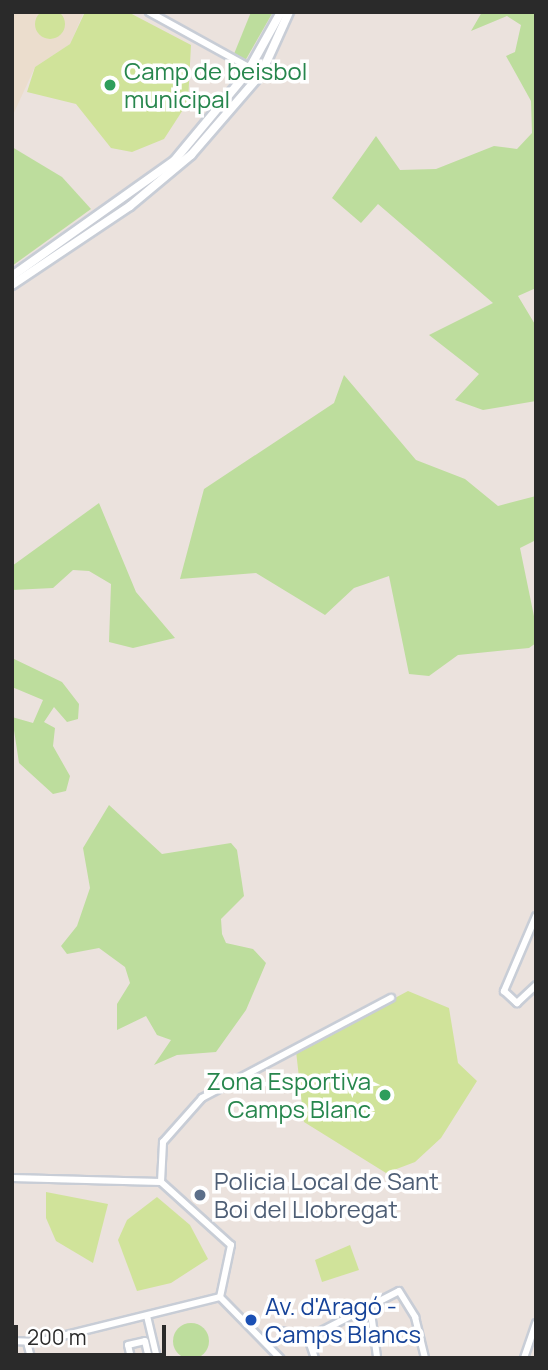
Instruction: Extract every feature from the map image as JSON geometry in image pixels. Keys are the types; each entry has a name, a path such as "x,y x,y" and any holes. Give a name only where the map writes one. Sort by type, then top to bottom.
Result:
{"street":[{"path":"149,12 252,69"},
{"path":"252,69 281,12"},
{"path":"12,276 37,261 174,161 252,69 289,12"},
{"path":"12,285 37,261"},
{"path":"536,916 504,987 513,1003 536,985"},
{"path":"160,1182 163,1142 202,1098 391,998"},
{"path":"12,1178 160,1182 231,1245 220,1297"},
{"path":"281,1331 308,1338 399,1291 415,1317 425,1358"},
{"path":"12,1341 27,1342 220,1297"},
{"path":"220,1297 280,1358"},
{"path":"370,1305 377,1357"},
{"path":"147,1316 157,1358"},
{"path":"524,1358 536,1323"},
{"path":"308,1338 315,1358"},
{"path":"131,1358 128,1345 145,1341 149,1358"},
{"path":"27,1342 31,1358"}],"shaded area":[{"path":"12,12 84,12 70,44 35,67 12,117"}],"green space":[{"path":"50,9 61,13 65,24 61,35 50,39 39,35 35,24 39,13"},
{"name":"Camp de beisbol municipal","path":"85,12 128,12 191,45 188,102 164,139 132,152 111,148 76,104 27,92 35,67 70,44"},
{"path":"251,12 273,12 245,61 234,54"},
{"path":"482,12 536,12 536,288 518,296 536,326 536,401 483,410 455,400 479,374 429,335 493,303 378,204 361,223 332,198 376,136 400,170 436,169 494,146 517,149 532,133 531,101 506,56 515,52 521,25 507,16 471,31"},
{"path":"12,147 62,177 91,209 12,266"},
{"path":"344,375 416,460 465,479 498,506 536,496 536,540 520,548 536,626 536,643 529,648 458,655 429,676 409,674 389,576 354,588 325,615 256,573 180,579 204,489 334,403"},
{"path":"99,503 136,592 175,638 133,648 109,642 111,584 89,571 73,570 53,588 12,590 12,566"},
{"path":"12,658 62,682 79,704 78,719 67,722 54,707 44,722 55,728 53,746 70,776 66,791 53,794 19,763 12,717 33,723 43,700 12,687"},
{"path":"109,805 162,854 231,843 237,850 244,896 221,919 222,934 226,943 253,949 266,963 246,1010 216,1052 177,1055 154,1065 171,1040 157,1035 146,1016 117,1030 117,1004 130,983 125,967 99,948 67,954 61,946 77,926 90,888 83,848"},
{"name":"Zona Esportiva Camps Blanc","path":"408,991 449,1008 458,1063 477,1081 441,1138 415,1162 386,1173 304,1122 296,1051"},
{"path":"46,1192 108,1204 93,1263 56,1241 46,1218"},
{"path":"157,1197 190,1225 208,1259 171,1283 137,1291 118,1240 127,1220"},
{"path":"350,1245 359,1270 322,1282 315,1260"},
{"path":"191,1323 204,1328 209,1341 204,1354 191,1359 178,1354 173,1341 178,1328"}],"place":[{"name":"Camp de beisbol municipal","path":"110,85"},
{"name":"Zona Esportiva Camps Blanc","path":"385,1095"},
{"name":"Policia Local de Sant Boi del Llobregat","path":"200,1195"},
{"name":"Av. d'Aragó - Camps Blancs","path":"251,1320"}]}
